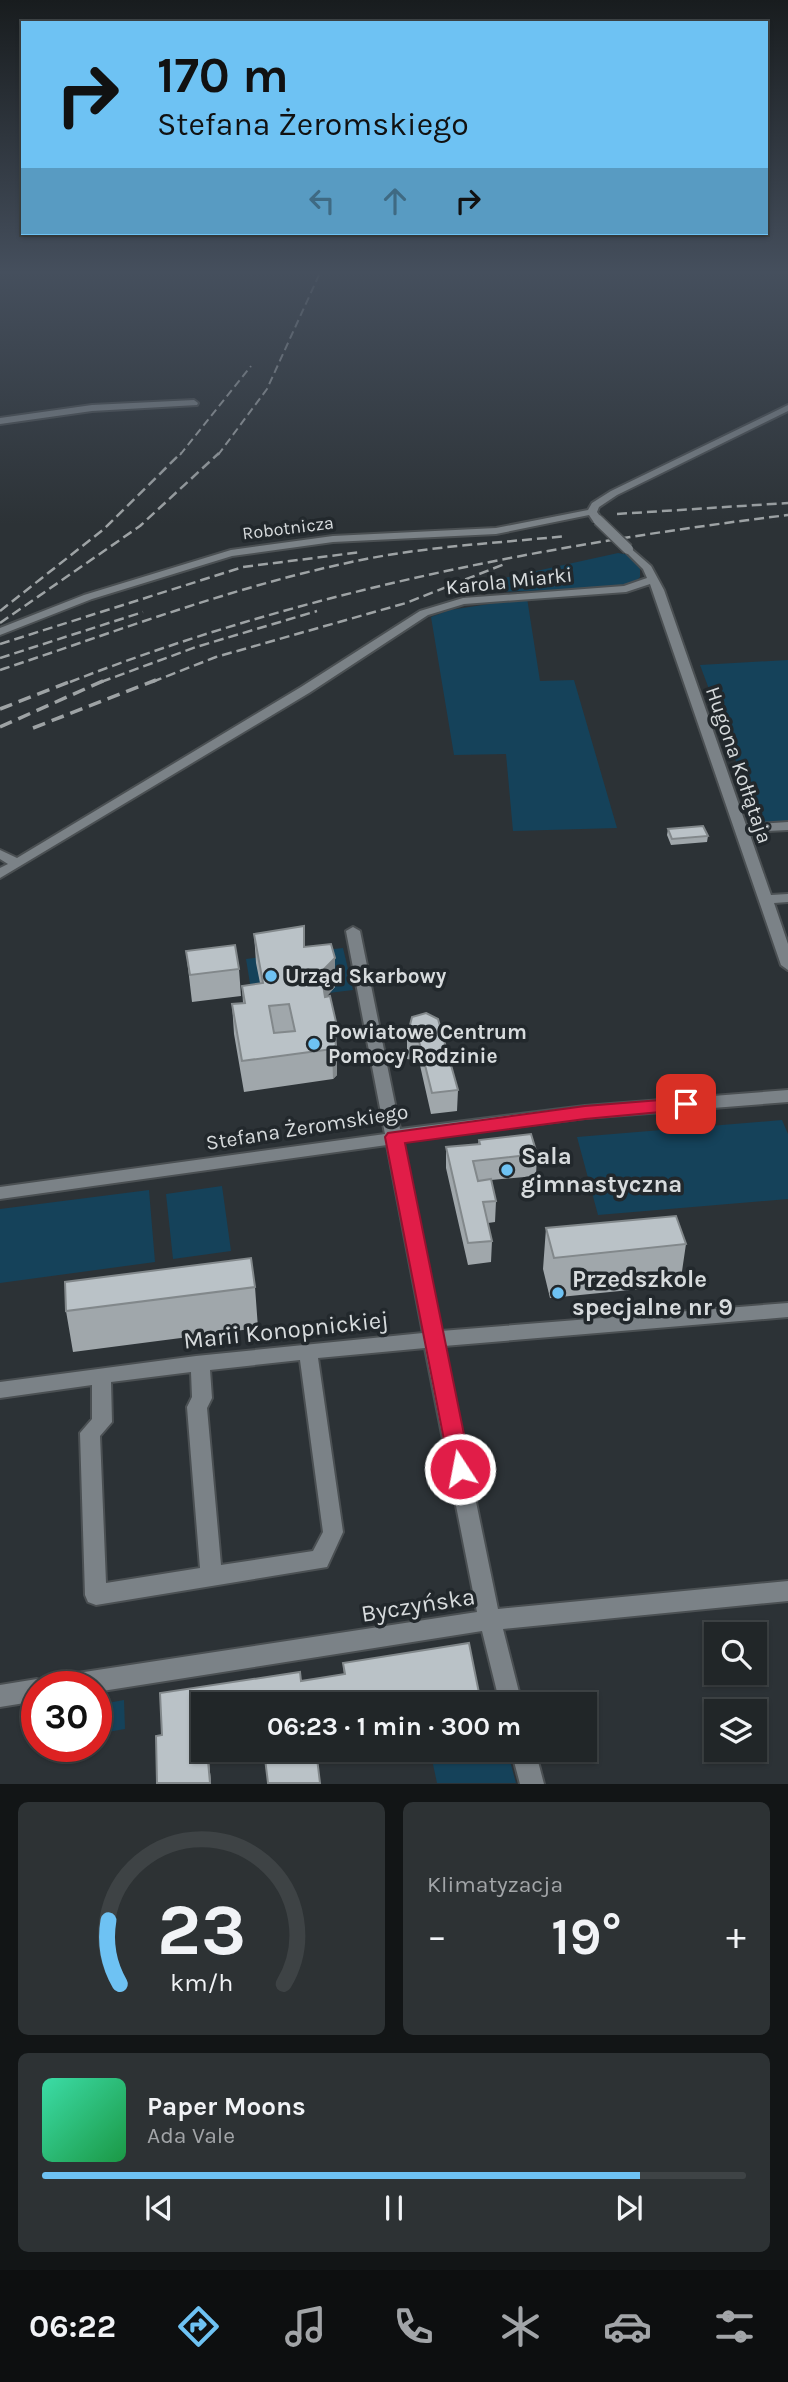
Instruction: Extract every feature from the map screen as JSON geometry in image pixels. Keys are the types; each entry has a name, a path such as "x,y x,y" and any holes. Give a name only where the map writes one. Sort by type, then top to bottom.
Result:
{"street":[{"path":"0,421 92,408 194,403"},
{"path":"653,579 595,516 596,505 614,493 788,408"},
{"name":"Robotnicza","path":"0,632 88,597 231,553 333,540 496,531 595,516"},
{"name":"Hugona Kołłątaja","path":"653,579 788,965"},
{"name":"Karola Miarki","path":"0,874 304,690 424,613 463,601 626,589 653,579"},
{"path":"740,829 788,826"},
{"path":"0,854 17,863"},
{"path":"765,900 788,898"},
{"path":"354,931 489,1620 508,1692"},
{"name":"Stefana Żeromskiego","path":"0,1193 585,1112 788,1096"},
{"name":"Marii Konopnickiej","path":"0,1390 101,1375 434,1339 788,1310"},
{"path":"101,1375 102,1422 90,1433 96,1595 320,1560 333,1532 308,1352"},
{"path":"200,1364 202,1398 197,1408 211,1576"},
{"name":"Byczyńska","path":"112,1679 489,1620 788,1591"},
{"path":"0,1696 21,1693"},
{"path":"526,1762 532,1783"}],"shaded area":[{"path":"618,553 630,555 640,569 640,577 633,584 613,588 467,593 477,584"},
{"path":"527,598 540,681 574,680 617,828 513,831 506,754 454,755 431,617 450,610"},
{"path":"788,660 788,822 759,823 700,665"},
{"path":"343,948 353,990 253,1002 246,959"},
{"path":"782,1120 788,1134 788,1199 598,1215 577,1137"},
{"path":"222,1186 231,1251 173,1259 166,1194"},
{"path":"149,1190 155,1262 0,1283 0,1209"},
{"path":"124,1700 125,1729 112,1731 112,1702"},
{"path":"433,1762 510,1762 516,1783 437,1783"}],"building":[{"path":"703,826 708,836 672,839 668,829"},
{"path":"304,926 304,947 331,944 335,958 321,972 325,997 330,996 336,1022 331,1022 336,1045 332,1049 242,1061 232,1004 245,1003 242,986 263,983 254,934","holes":["289,1004 295,1031 274,1033 269,1006"]},
{"path":"235,945 239,969 190,975 186,951"},
{"path":"426,1013 438,1019 458,1090 432,1093 419,1041 407,1038 413,1033 410,1025 412,1017"},
{"path":"531,1134 537,1154 473,1161 478,1181 491,1179 496,1201 483,1202 492,1241 468,1243 446,1147 480,1144 479,1140"},
{"path":"676,1216 686,1244 554,1258 546,1228"},
{"path":"251,1258 255,1287 66,1311 65,1282"},
{"path":"469,1643 479,1692 191,1692 191,1762 208,1762 210,1783 157,1783 156,1736 162,1735 160,1693 300,1672 301,1681 345,1674 343,1663"},
{"path":"265,1762 317,1762 320,1783 268,1783"}],"railway":[{"path":"218,455 267,389 281,358"},
{"path":"180,455 251,366"},
{"path":"0,611 104,529 181,453"},
{"path":"0,623 140,526 219,453"},
{"path":"617,514 788,503"},
{"path":"70,682 245,622 423,576 605,541 788,515"},
{"path":"0,670 181,609 319,569 416,551 566,536"},
{"path":"0,644 243,567 361,552"},
{"path":"152,682 216,657 406,603 507,563"},
{"path":"101,682 196,647 317,611"},
{"path":"0,658 143,612"},
{"path":"0,709 74,680"},
{"path":"0,727 105,680"},
{"path":"33,728 156,680"}],"place":[{"name":"Urząd Skarbowy","path":"271,976"},
{"name":"Powiatowe Centrum Pomocy Rodzinie","path":"314,1044"},
{"name":"Sala gimnastyczna","path":"507,1170"},
{"name":"Przedszkole specjalne nr 9","path":"558,1293"}],"route":[{"path":"460,1469 395,1137 585,1112 686,1104"}]}
